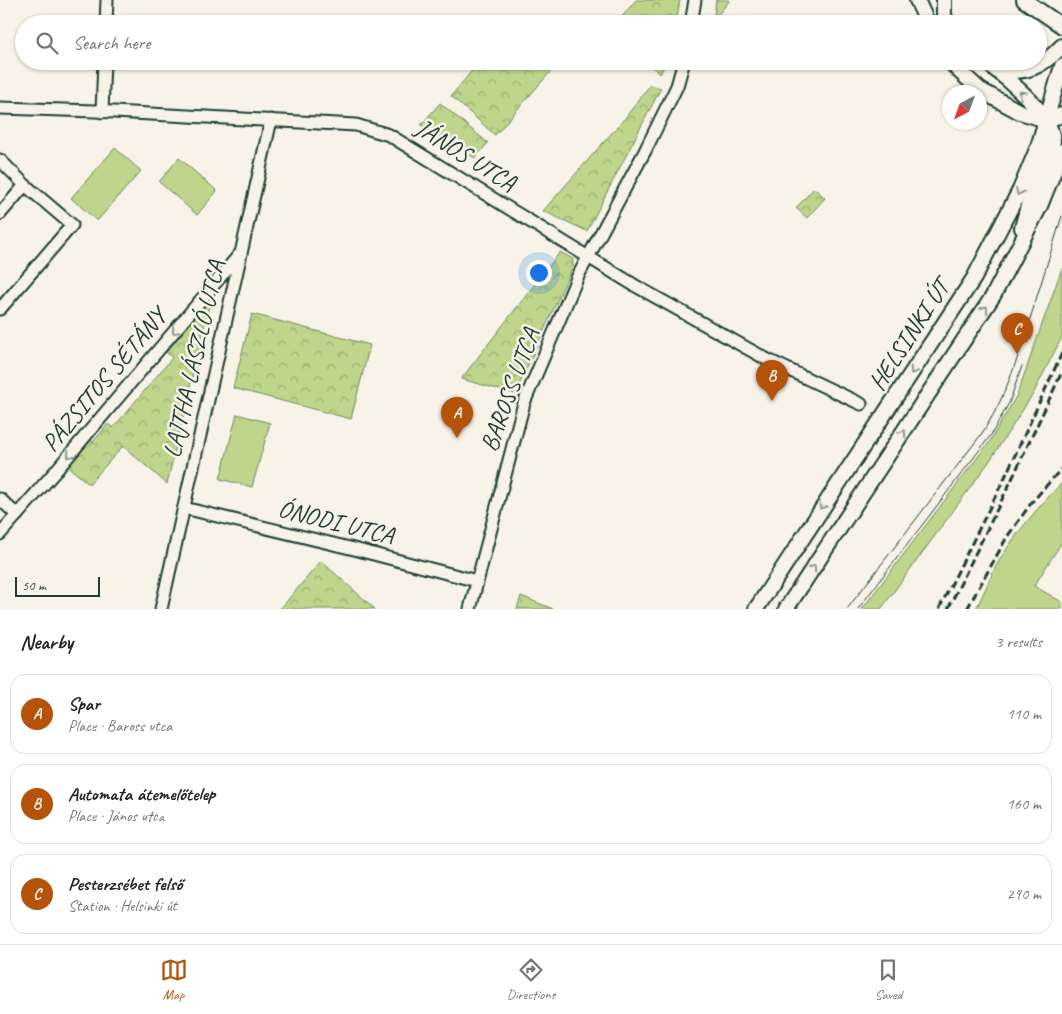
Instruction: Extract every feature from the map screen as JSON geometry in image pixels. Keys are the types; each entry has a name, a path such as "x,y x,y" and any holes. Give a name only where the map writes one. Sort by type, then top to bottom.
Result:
{"main road":[{"path":"917,0 924,15"},
{"path":"944,0 944,15"},
{"path":"1024,0 1046,15"},
{"path":"1047,16 1062,26"},
{"path":"1047,59 1062,46"},
{"name":"HELSINKI ÚT","path":"756,609 974,278 1020,190 1038,147 1062,66"},
{"path":"957,70 980,90 1020,112 1046,120 1062,115"},
{"path":"995,70 1034,105 1046,120 1053,133 1054,141 1029,202 1011,263"},
{"path":"1006,70 1013,72 1028,70"},
{"path":"1020,112 1033,127 1037,135 1038,147"},
{"name":"HELSINKI ÚT","path":"786,609 993,296 1040,206 1062,150"}],"street":[{"path":"106,0 106,15"},
{"path":"692,15 695,0"},
{"path":"102,112 104,70"},
{"name":"BAROSS UTCA","path":"470,609 524,403 578,276 645,151 677,86 681,70"},
{"name":"JÁNOS UTCA","path":"0,108 356,125 389,134 588,257 768,360 861,404"},
{"name":"LAJTHA LÁSZLÓ UTCA","path":"162,609 271,120"},
{"path":"0,160 25,185 72,226 0,309"},
{"path":"0,214 25,185"},
{"name":"PÁZSITOS SÉTÁNY","path":"0,534 240,254"},
{"path":"0,499 17,515"},
{"name":"ÓNODI UTCA","path":"184,508 477,581"}],"green space":[{"path":"636,0 680,0 678,15 624,15"},
{"path":"716,0 730,0 718,15 714,15"},
{"path":"473,70 552,70 495,135 451,96"},
{"path":"650,85 661,88 587,231 543,211 625,118"},
{"path":"440,103 488,143 475,158 421,125"},
{"path":"115,148 141,171 97,221 71,198"},
{"path":"179,158 217,191 197,215 159,182"},
{"path":"814,188 825,198 807,218 796,208"},
{"path":"560,252 573,259 573,266 515,394 461,379"},
{"path":"1062,268 1062,337 1033,394 989,462 881,609 862,609 990,441 1017,395"},
{"path":"211,298 167,484 123,446 89,484 67,466 90,439 93,442 108,424 113,428 172,358 166,352"},
{"path":"252,314 370,345 351,419 233,388"},
{"path":"237,414 270,423 252,487 220,479"},
{"path":"1062,483 1062,542 1034,586 1062,602 1062,609 976,609 996,566 1010,543"},
{"path":"321,561 375,609 280,609"},
{"path":"521,596 553,609 517,609"}],"tram line":[{"path":"847,609 980,436 997,408 1020,350 1062,216"},
{"path":"858,609 991,435 1009,403 1022,366"}],"railway":[{"path":"939,609 1005,477 1062,353"},
{"path":"948,609 1062,372"},
{"path":"967,609 1007,537 1032,502 1062,468"}],"place":[{"name":"Pesterzsébet felső","path":"1017,354"},
{"name":"Automata átemelőtelep","path":"772,401"},
{"name":"Spar","path":"457,438"}]}
